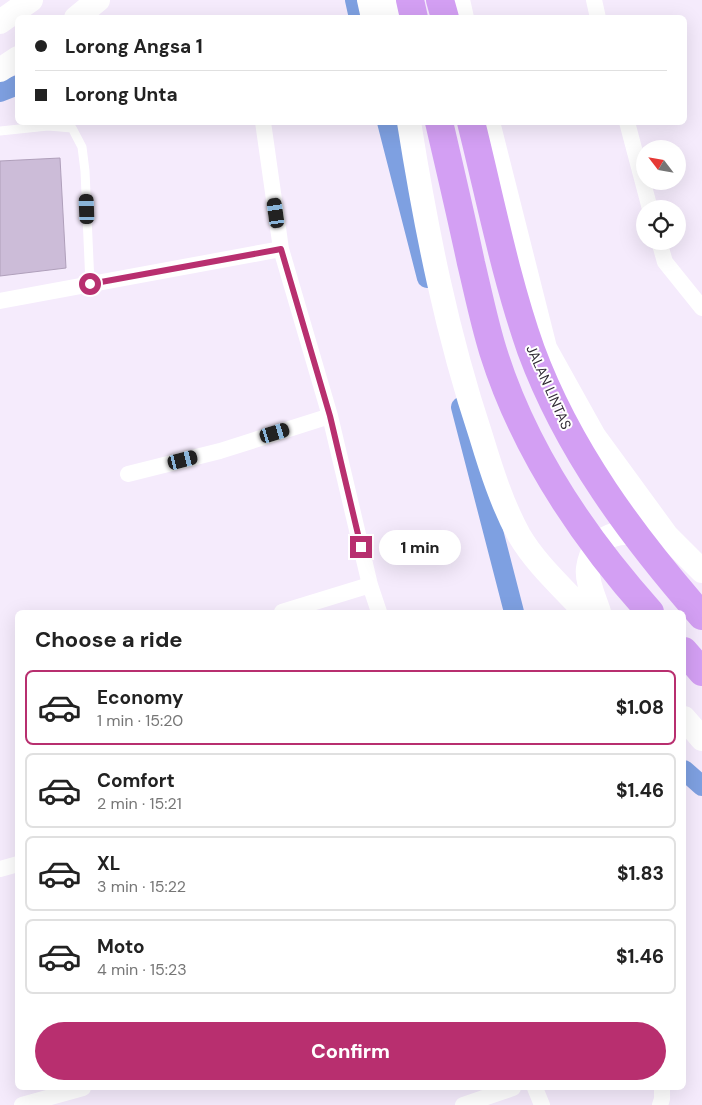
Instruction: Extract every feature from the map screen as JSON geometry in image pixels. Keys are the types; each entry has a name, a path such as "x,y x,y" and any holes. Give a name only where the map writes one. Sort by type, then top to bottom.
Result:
{"highway":[{"path":"410,0 413,15"},
{"path":"440,0 444,15"},
{"path":"440,125 494,352 518,414 556,488 573,516 620,579 648,610"},
{"name":"JALAN LINTAS","path":"472,125 516,304 532,350 560,417 593,475 616,510 661,569 702,616"},
{"path":"686,653 702,672"}],"main road":[{"path":"0,22 31,0"},
{"path":"80,15 98,0"},
{"path":"369,0 372,15"},
{"path":"388,0 390,15"},
{"path":"458,0 461,15"},
{"path":"0,70 15,60"},
{"path":"397,125 426,228 470,404 508,512 519,534 537,561 583,610"},
{"path":"409,125 426,228"},
{"name":"JALAN LINTAS","path":"489,125 545,348 594,436 667,536 702,571"},
{"path":"598,610 587,568 595,548 604,539 614,534 633,532 649,537 702,571"},
{"path":"686,720 702,739"}],"street":[{"path":"594,0 597,15"},
{"path":"263,125 281,249 330,416 377,610"},
{"path":"628,125 648,200"},
{"path":"0,302 281,249"},
{"path":"662,250 665,262 702,308"},
{"path":"128,474 220,450 330,416"},
{"path":"289,610 370,585"},
{"path":"0,869 15,865"},
{"path":"22,1105 76,1090"},
{"path":"463,1105 507,1090"},
{"path":"536,1090 542,1105"},
{"path":"660,1105 662,1090"}],"lane":[{"path":"0,131 48,126 72,128 82,147 86,171 90,284"}],"building":[{"path":"60,158 66,268 0,276 0,161"}],"waterway":[{"path":"355,0 358,15"},
{"path":"0,92 15,86"},
{"path":"388,125 427,278"},
{"path":"461,407 513,610"},
{"path":"686,772 702,786"}],"route":[{"path":"90,284 281,249 330,416 361,547"}]}
